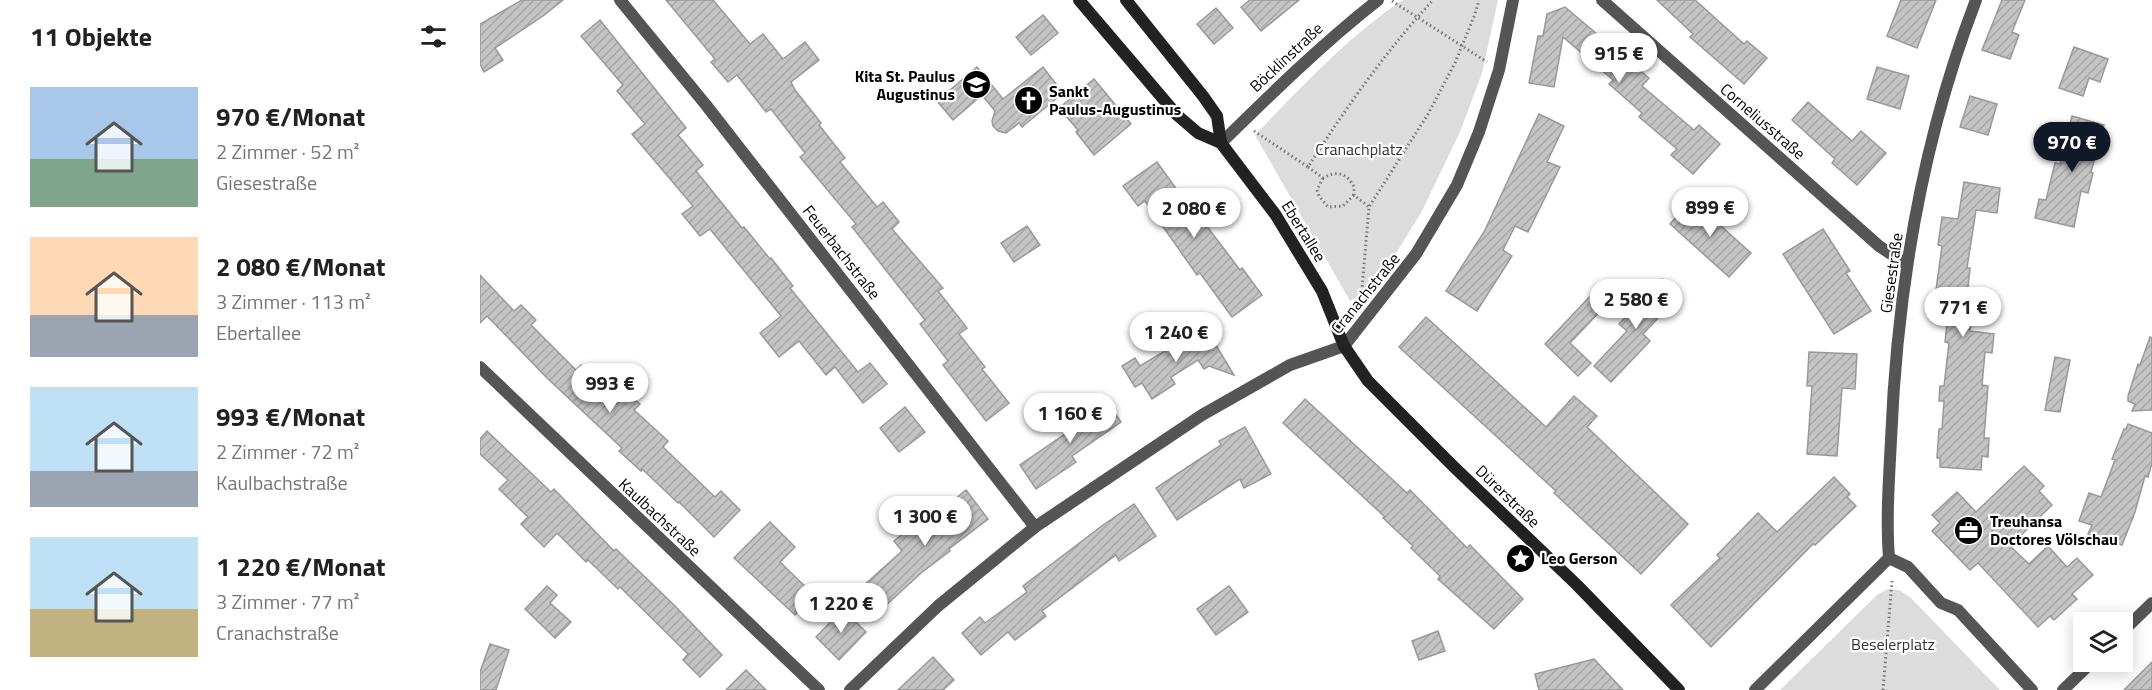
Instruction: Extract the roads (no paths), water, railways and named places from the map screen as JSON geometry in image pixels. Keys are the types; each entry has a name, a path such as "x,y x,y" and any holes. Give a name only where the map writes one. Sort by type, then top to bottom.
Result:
{"main road":[{"name":"Ebertallee","path":"1079,0 1177,115 1198,133 1221,143"},
{"name":"Ebertallee","path":"1126,0 1217,116 1221,143 1275,214 1322,291 1344,346"},
{"name":"Dürerstraße","path":"1344,346 1368,381 1577,585 1679,690"}],"street":[{"name":"Feuerbachstraße","path":"620,0 706,105 1035,527"},
{"name":"Böcklinstraße","path":"1221,143 1302,63 1378,0"},
{"name":"Cranachstraße","path":"850,690 938,606 1035,527 1202,415 1290,365 1344,346 1416,254 1457,184 1479,132 1499,70 1514,0"},
{"name":"Corneliusstraße","path":"1602,0 1879,246 1906,264"},
{"name":"Giesestraße","path":"1889,558 1887,531 1893,402 1906,264 1941,105 1963,33 1976,0"},
{"name":"Kaulbachstraße","path":"480,367 819,690"},
{"path":"1755,690 1889,558 1908,567 1941,603 1958,610 2032,690"},
{"path":"2133,621 2152,603"},
{"path":"2063,690 2082,672"}],"place":[{"name":"Kita St. Paulus Augustinus","path":"976,85"},
{"name":"Sankt Paulus-Augustinus","path":"1028,100"},
{"name":"Treuhansa Doctores Völschau","path":"1969,530"},
{"name":"Leo Gerson","path":"1520,558"}],"park label":[{"name":"Cranachplatz","path":"1359,149"},
{"name":"Beselerplatz","path":"1893,644"}]}
